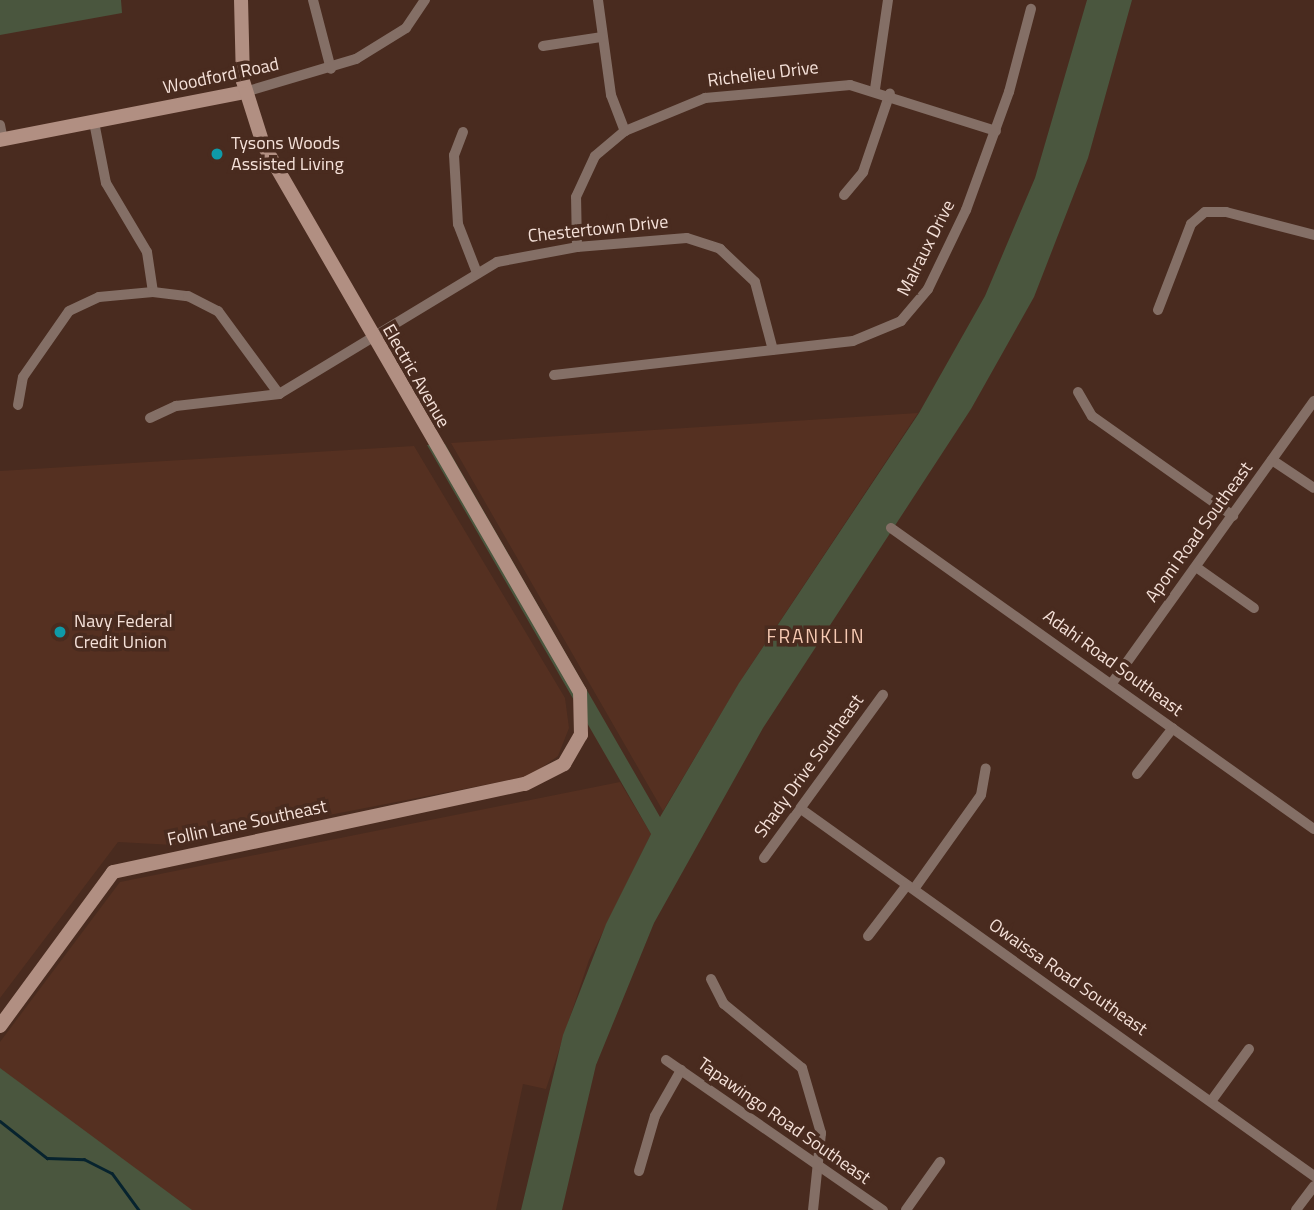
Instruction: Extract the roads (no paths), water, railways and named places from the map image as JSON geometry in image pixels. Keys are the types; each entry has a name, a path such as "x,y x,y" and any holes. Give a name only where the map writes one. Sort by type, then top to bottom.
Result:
{"street":[{"name":"Electric Avenue","path":"241,0 245,92 275,168 580,692 583,726 570,757"},
{"path":"313,0 331,69"},
{"name":"Woodford Road","path":"1,135 94,122 245,92 331,69 400,33 425,0"},
{"path":"598,0 602,37 625,131"},
{"path":"875,89 888,0"},
{"name":"Malraux Drive","path":"554,374 864,339 913,311 956,232 996,131 1031,9"},
{"path":"543,46 602,37"},
{"name":"Richelieu Drive","path":"578,247 580,183 595,156 625,131 724,94 823,85 875,89 996,131"},
{"path":"844,195 863,172 890,93"},
{"path":"94,122 106,183 147,252 153,292"},
{"path":"463,132 454,155 458,224 477,273"},
{"path":"1158,310 1194,221 1205,212 1226,212 1314,235"},
{"name":"Chestertown Drive","path":"149,418 176,406 279,394 370,334 477,273 511,257 578,247 687,238 720,249 755,282 773,350"},
{"path":"18,405 23,377 69,311 103,297 153,292 188,296 218,312 279,394"},
{"path":"1078,392 1093,416 1233,516"},
{"name":"Aponi Road Southeast","path":"1112,683 1314,401"},
{"path":"1272,460 1314,488"},
{"name":"Adahi Road Southeast","path":"891,528 1314,829"},
{"path":"1196,567 1254,608"},
{"name":"Shady Drive Southeast","path":"764,858 883,695"},
{"path":"1137,774 1173,728"},
{"name":"Follin Lane Southeast","path":"0,1026 113,872 525,785 570,757"},
{"path":"868,936 910,887 981,795 986,768"},
{"name":"Owaissa Road Southeast","path":"801,809 1212,1100 1314,1176"},
{"path":"711,979 724,1004 802,1068 821,1133 815,1164 813,1210"},
{"path":"1212,1100 1249,1049"},
{"name":"Tapawingo Road Southeast","path":"666,1060 883,1210"},
{"path":"639,1171 655,1116 681,1070"},
{"path":"906,1210 940,1162"},
{"path":"1296,1210 1314,1186"}],"waterway":[{"path":"0,1121 47,1158 84,1159 112,1173 139,1210"}],"place":[{"name":"Tysons Woods Assisted Living","path":"217,154"},
{"name":"Navy Federal Credit Union","path":"60,632"}],"district":[{"name":"FRANKLIN","path":"816,636"}]}
